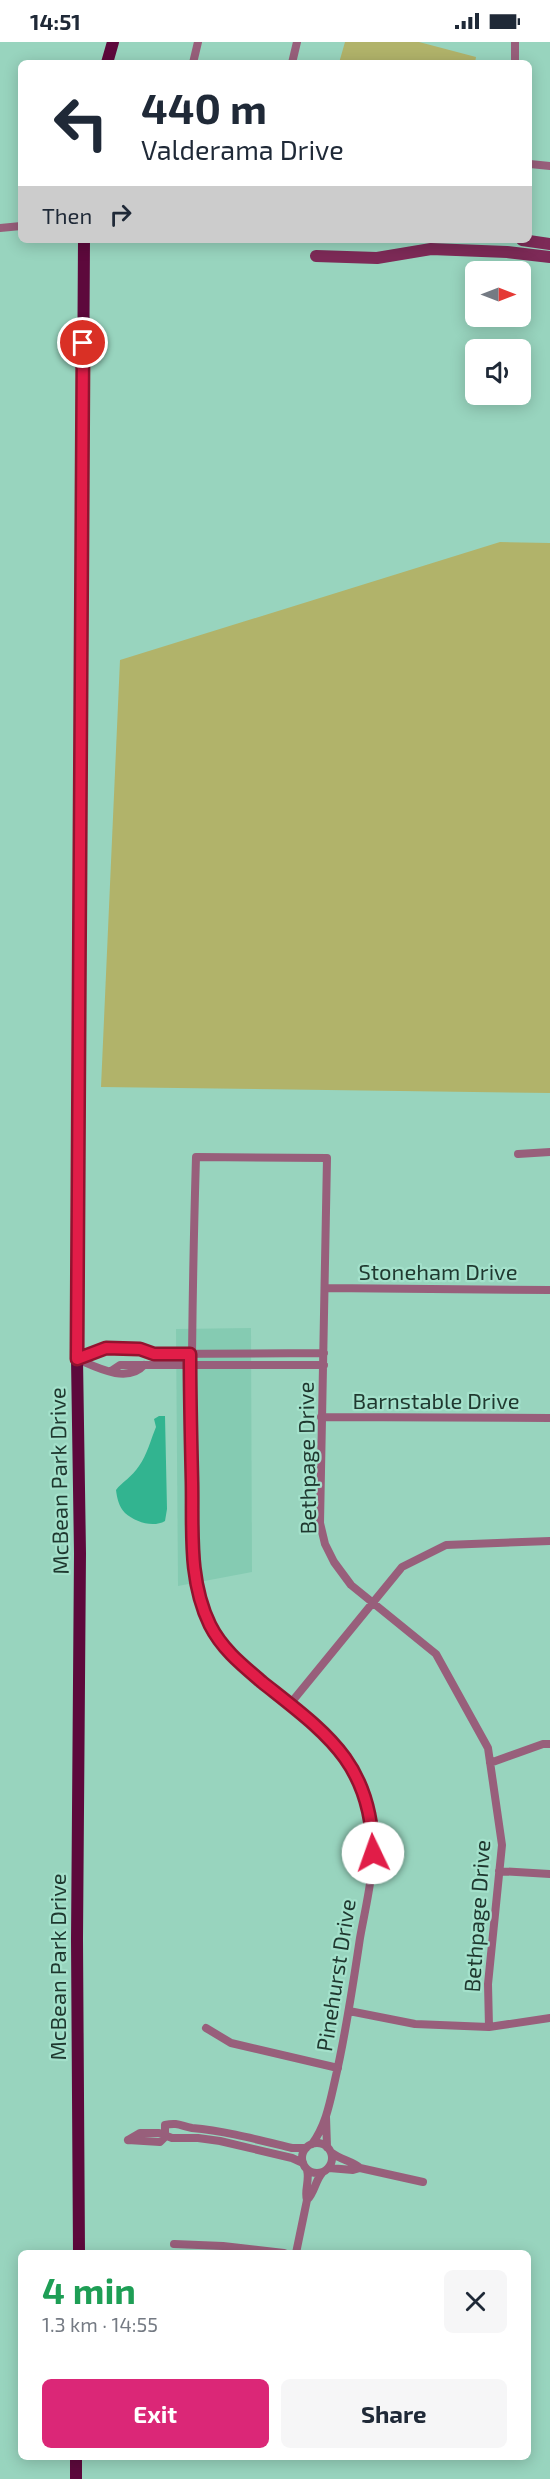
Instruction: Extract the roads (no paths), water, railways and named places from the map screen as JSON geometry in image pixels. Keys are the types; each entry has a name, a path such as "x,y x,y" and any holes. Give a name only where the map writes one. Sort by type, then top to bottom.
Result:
{"main road":[{"path":"108,60 113,42"},
{"path":"532,241 550,243"},
{"name":"McBean Park Drive","path":"79,2250 77,1939 80,1553 77,1359 84,243"},
{"path":"316,256 377,258 432,249 508,246 550,257"},
{"path":"76,2460 76,2479"}],"street":[{"path":"194,60 198,42"},
{"path":"293,60 297,42"},
{"path":"515,42 515,60"},
{"path":"532,164 550,166"},
{"path":"0,228 18,226"},
{"path":"518,1154 550,1152"},
{"name":"Pinehurst Drive","path":"309,2146 326,2117 349,2011 373,1853 370,1817 359,1782 341,1750 314,1723 245,1668 226,1649 211,1627 198,1595 193,1560 190,1364 196,1157 327,1158 325,1288"},
{"name":"Stoneham Drive","path":"325,1288 550,1290"},
{"name":"Bethpage Drive","path":"325,1288 320,1523 325,1544 334,1562 351,1585 436,1654 488,1748 502,1845 488,1983 489,2027"},
{"path":"77,1359 106,1348 135,1348 144,1352 190,1354 324,1353"},
{"path":"77,1359 111,1371 131,1373 147,1362 144,1352"},
{"path":"144,1365 324,1365"},
{"name":"Barnstable Drive","path":"321,1417 550,1418"},
{"path":"290,1704 402,1567 446,1545 550,1541"},
{"path":"490,1763 543,1744 550,1744"},
{"path":"499,1871 550,1874"},
{"path":"349,2011 415,2024 489,2027 550,2018"},
{"path":"206,2028 231,2043 338,2067"},
{"name":"Pinehurst Drive","path":"326,2117 329,2150"},
{"path":"128,2140 160,2142 165,2137 165,2125 182,2123 189,2127 211,2129 292,2148 320,2143 360,2168"},
{"path":"165,2137 220,2141 292,2158 314,2173 360,2168 423,2182"},
{"path":"297,2250 309,2180 302,2155 309,2146"},
{"path":"307,2200 312,2195 316,2180 332,2161 329,2150"},
{"path":"174,2244 258,2250"}]}
